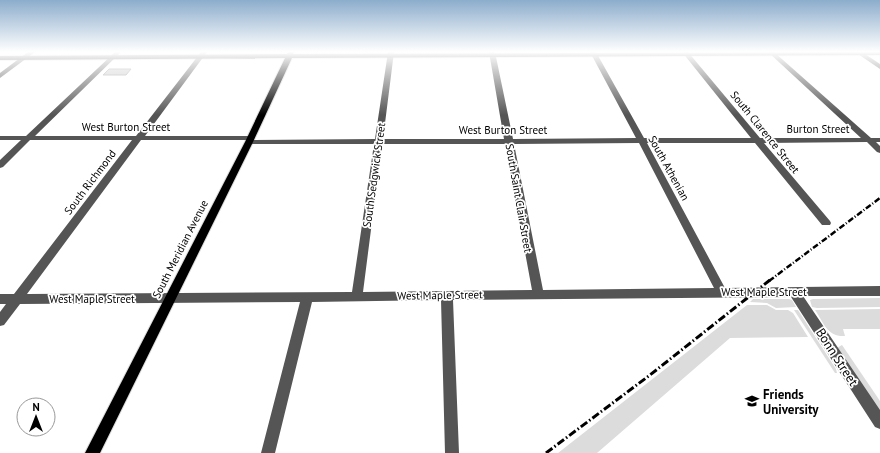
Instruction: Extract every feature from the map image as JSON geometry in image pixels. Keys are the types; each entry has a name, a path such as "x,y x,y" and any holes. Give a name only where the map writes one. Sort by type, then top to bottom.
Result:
{"main road":[{"name":"South Meridian Avenue","path":"92,453 250,140 281,73"}],"street":[{"path":"0,165 96,73"},
{"name":"South Richmond","path":"0,321 188,73"},
{"name":"South Sedgwick Street","path":"357,296 388,73"},
{"name":"South Saint Clair Street","path":"496,73 538,294"},
{"name":"South Athenian","path":"606,73 722,292"},
{"name":"South Clarence Street","path":"702,73 826,223"},
{"path":"795,73 880,150"},
{"name":"West Burton Street","path":"0,138 139,138 379,142 757,140"},
{"name":"Burton Street","path":"757,140 880,140"},
{"name":"West Maple Street","path":"0,299 170,299 880,291"},
{"name":"Bonn Street","path":"794,292 880,422"},
{"path":"448,295 452,453"},
{"path":"268,453 307,297"}],"shaded area":[{"path":"880,298 880,307 817,308 812,307 810,300 813,299"},
{"path":"753,299 789,299 792,300 796,307 776,308 767,303 750,302"},
{"path":"747,305 767,305 776,310 788,310 793,313 808,337 730,338 597,453 558,453"},
{"path":"880,309 880,329 843,329 845,336 839,336 830,332 815,310"},
{"path":"794,310 798,310 836,369 837,373 835,373"},
{"path":"842,345 880,401 880,412 837,348"}],"building":[{"path":"105,73 128,73 126,75 103,75"}],"railway":[{"path":"769,281 880,198"},
{"path":"546,453 650,375 770,280"}],"place":[{"name":"Friends University","path":"752,401"}]}
